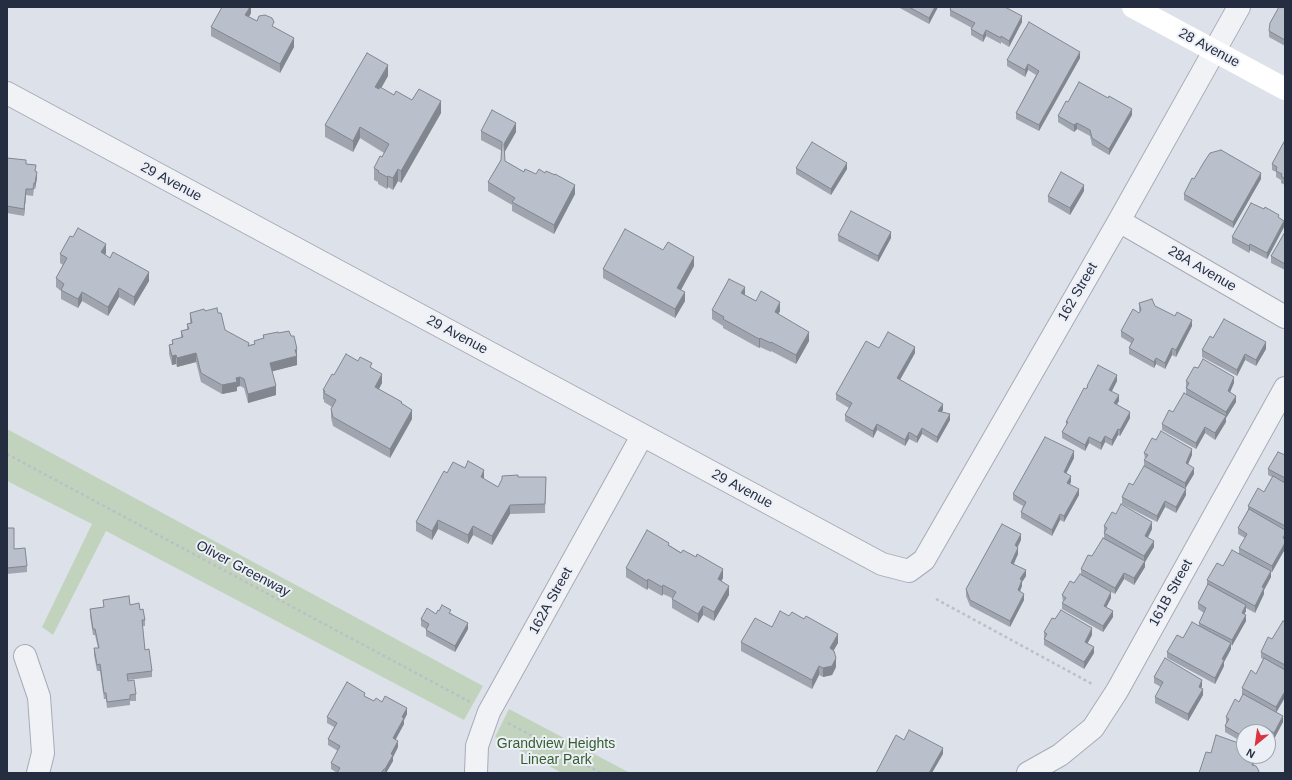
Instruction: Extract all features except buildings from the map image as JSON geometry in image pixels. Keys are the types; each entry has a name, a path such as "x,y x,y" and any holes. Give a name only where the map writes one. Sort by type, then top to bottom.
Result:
{"street":[{"name":"28 Avenue","path":"1133,7 1285,89"},
{"name":"162 Street","path":"909,571 924,560 1119,221 1239,7"},
{"name":"29 Avenue","path":"7,93 882,564 909,571"},
{"name":"28A Avenue","path":"1119,221 1285,317"},
{"name":"161B Street","path":"1028,773 1060,755 1093,728 1117,691 1285,388"},
{"name":"162A Street","path":"476,773 477,746 489,712 642,436"},
{"path":"25,656 39,697 43,753 38,773"}],"path":[{"name":"Oliver Greenway","path":"7,454 470,702"},
{"path":"936,600 1094,685"},
{"path":"506,721 601,773"}],"green space":[{"name":"Grandview Heights Linear Park","path":"7,429 483,686 464,720 106,531 53,635 42,627 92,524 7,481"},
{"name":"Grandview Heights Linear Park","path":"509,709 630,773 562,773 495,737"}]}
